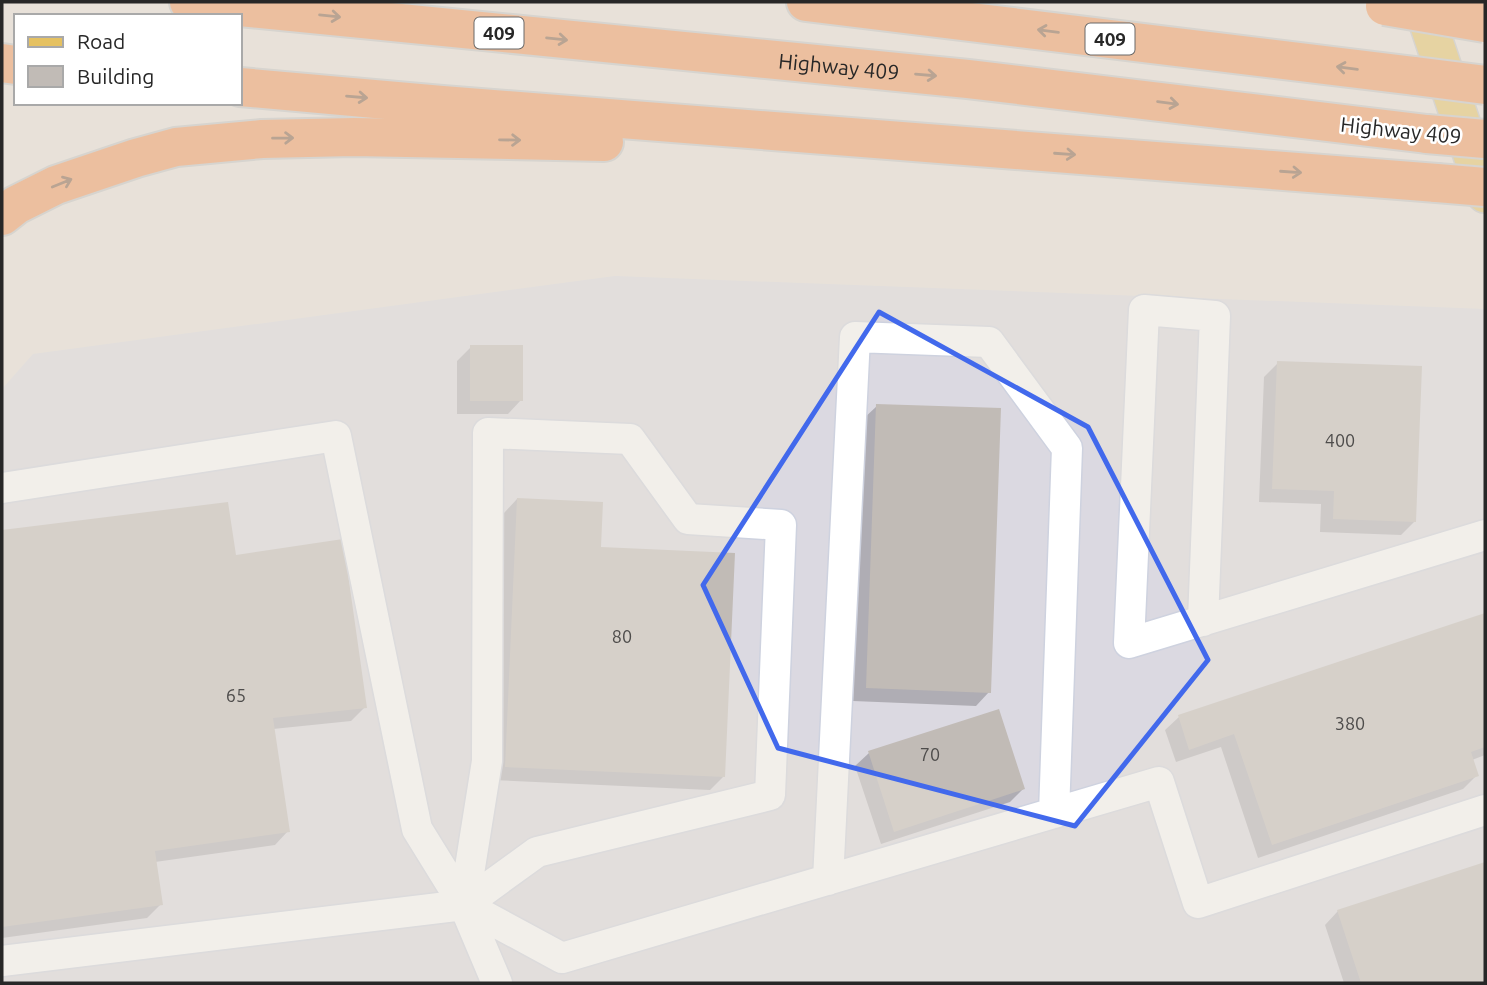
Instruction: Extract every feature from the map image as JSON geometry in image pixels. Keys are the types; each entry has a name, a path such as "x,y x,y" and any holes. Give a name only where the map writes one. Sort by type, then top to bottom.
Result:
{"highway":[{"name":"Highway 409","path":"189,2 968,79 1485,139"},
{"name":"409","path":"806,2 1485,85"},
{"path":"1389,3 1485,23"},
{"path":"242,87 1485,187"},
{"path":"2,216 16,205 56,185 136,158 176,147 262,139 354,137 997,149"}],"main road":[{"path":"1389,3 1485,194"}],"street":[{"path":"1203,621 1215,316 1144,310 1129,643 1203,621 1485,535"},
{"path":"828,880 855,337 989,342 1067,448 1054,813"},
{"path":"2,961 464,905 537,852 770,795 781,525 688,519 630,439 488,433 487,761 464,905"},
{"path":"2,488 335,436 417,829 464,905 497,983"},
{"path":"464,905 562,958 1159,782 1198,902 1485,810"}],"highlighted area":[{"path":"879,312 1088,427 1208,660 1075,826 778,748 703,585"}],"shaded area":[{"path":"615,276 1485,309 1485,983 2,983 2,389 33,354"}],"building":[{"path":"470,345 523,345 523,401 470,401"},
{"path":"1277,361 1422,366 1416,522 1333,519 1334,491 1272,489"},
{"path":"876,404 1001,408 991,693 866,688"},
{"path":"517,498 603,502 601,547 735,553 725,777 505,767"},
{"path":"228,502 236,555 343,539 367,708 273,718 290,832 155,851 163,905 2,927 2,530"},
{"path":"1485,613 1485,747 1471,752 1479,776 1272,845 1234,734 1189,750 1178,715"},
{"path":"999,709 1025,789 894,832 868,751"},
{"path":"1485,862 1485,983 1361,983 1337,910"}]}
